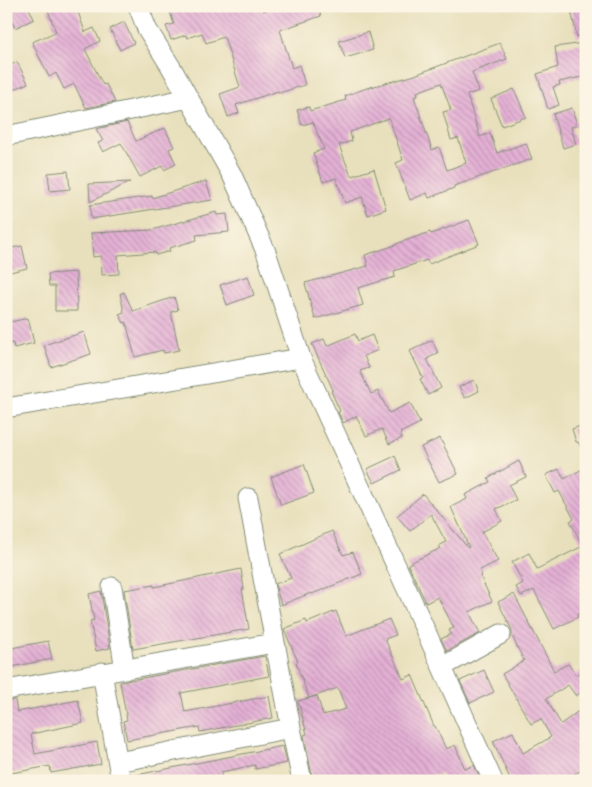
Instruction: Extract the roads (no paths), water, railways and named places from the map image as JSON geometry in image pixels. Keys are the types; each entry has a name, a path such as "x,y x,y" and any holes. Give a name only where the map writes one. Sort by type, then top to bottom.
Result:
{"street":[{"path":"138,6 147,28 232,175 266,252 301,358 493,781"},
{"path":"6,136 189,98"},
{"path":"6,408 301,358"},
{"path":"248,498 274,643 302,781"},
{"path":"112,587 125,670"},
{"path":"442,667 501,634"},
{"path":"6,690 274,643"},
{"path":"102,672 122,781"},
{"path":"118,762 291,728"}]}
